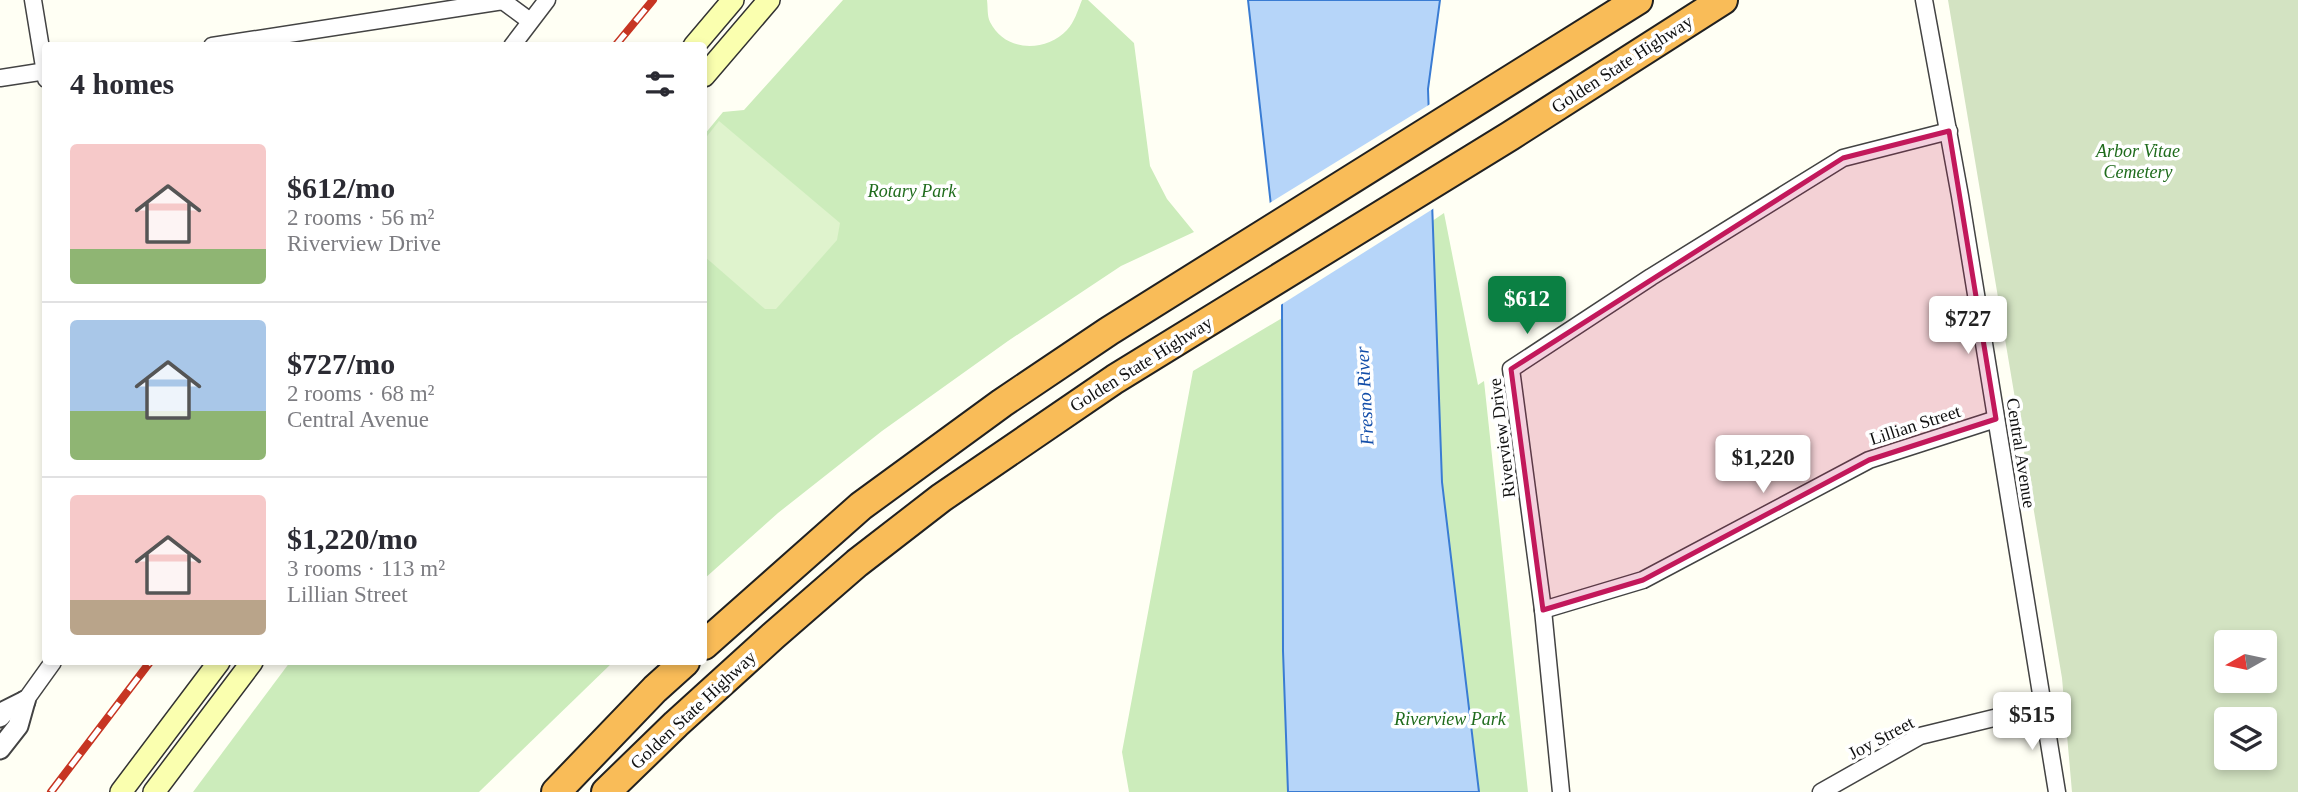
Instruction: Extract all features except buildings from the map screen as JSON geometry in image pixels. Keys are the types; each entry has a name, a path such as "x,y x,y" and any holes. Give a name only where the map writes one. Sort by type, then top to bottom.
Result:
{"highway":[{"path":"707,642 861,506 1002,403 1109,331 1638,0"},
{"name":"Golden State Highway","path":"606,792 676,724 856,563 941,498 1115,379 1510,136 1723,0"},
{"path":"532,792 682,665"},
{"path":"556,792 655,689"}],"main road":[{"path":"697,42 733,0"},
{"path":"707,72 769,0"},
{"path":"121,792 217,665"},
{"path":"154,792 250,665"}],"street":[{"path":"33,0 42,55"},
{"path":"515,42 547,0"},
{"name":"Central Avenue","path":"1924,0 1949,131 2057,792"},
{"path":"264,42 315,38 503,1 530,21"},
{"path":"0,78 42,73"},
{"name":"Riverview Drive","path":"1561,792 1544,610 1511,369 1651,277 1843,158 1949,131"},
{"name":"Lillian Street","path":"1544,610 1643,580 1869,460 1996,419"},
{"path":"0,749 18,726 25,701 51,665"},
{"path":"0,717 5,711 25,701"},
{"name":"Joy Street","path":"1821,792 1920,736 2043,706"}],"highlighted area":[{"path":"1949,131 1996,419 1869,460 1643,580 1543,610 1511,369 1843,158"}],"green space":[{"name":"Rotary Park","path":"843,0 987,0 989,20 997,32 1015,44 1026,46 1048,43 1058,37 1072,24 1082,0 1088,0 1134,43 1150,166 1167,199 1194,232 1121,266 1008,341 882,431 778,513 707,576 707,131 723,112 744,110"},
{"name":"Arbor Vitae Cemetery","path":"1948,0 2298,0 2298,792 2072,792 2062,678"},
{"path":"719,121 840,223 837,240 776,309 765,309 707,259 707,136"},
{"name":"Riverview Park","path":"1444,213 1478,385 1484,381 1528,792 1129,792 1122,752 1193,371 1341,283"},
{"path":"288,665 610,665 479,792 193,792"}],"water":[{"name":"Fresno River","path":"1248,0 1440,0 1428,89 1442,482 1479,792 1288,792 1283,651 1282,304"}],"pier":[{"path":"1432,103 1436,207 1279,306 1268,204"}],"railway":[{"path":"618,42 653,0"},
{"path":"51,792 148,665"}]}
